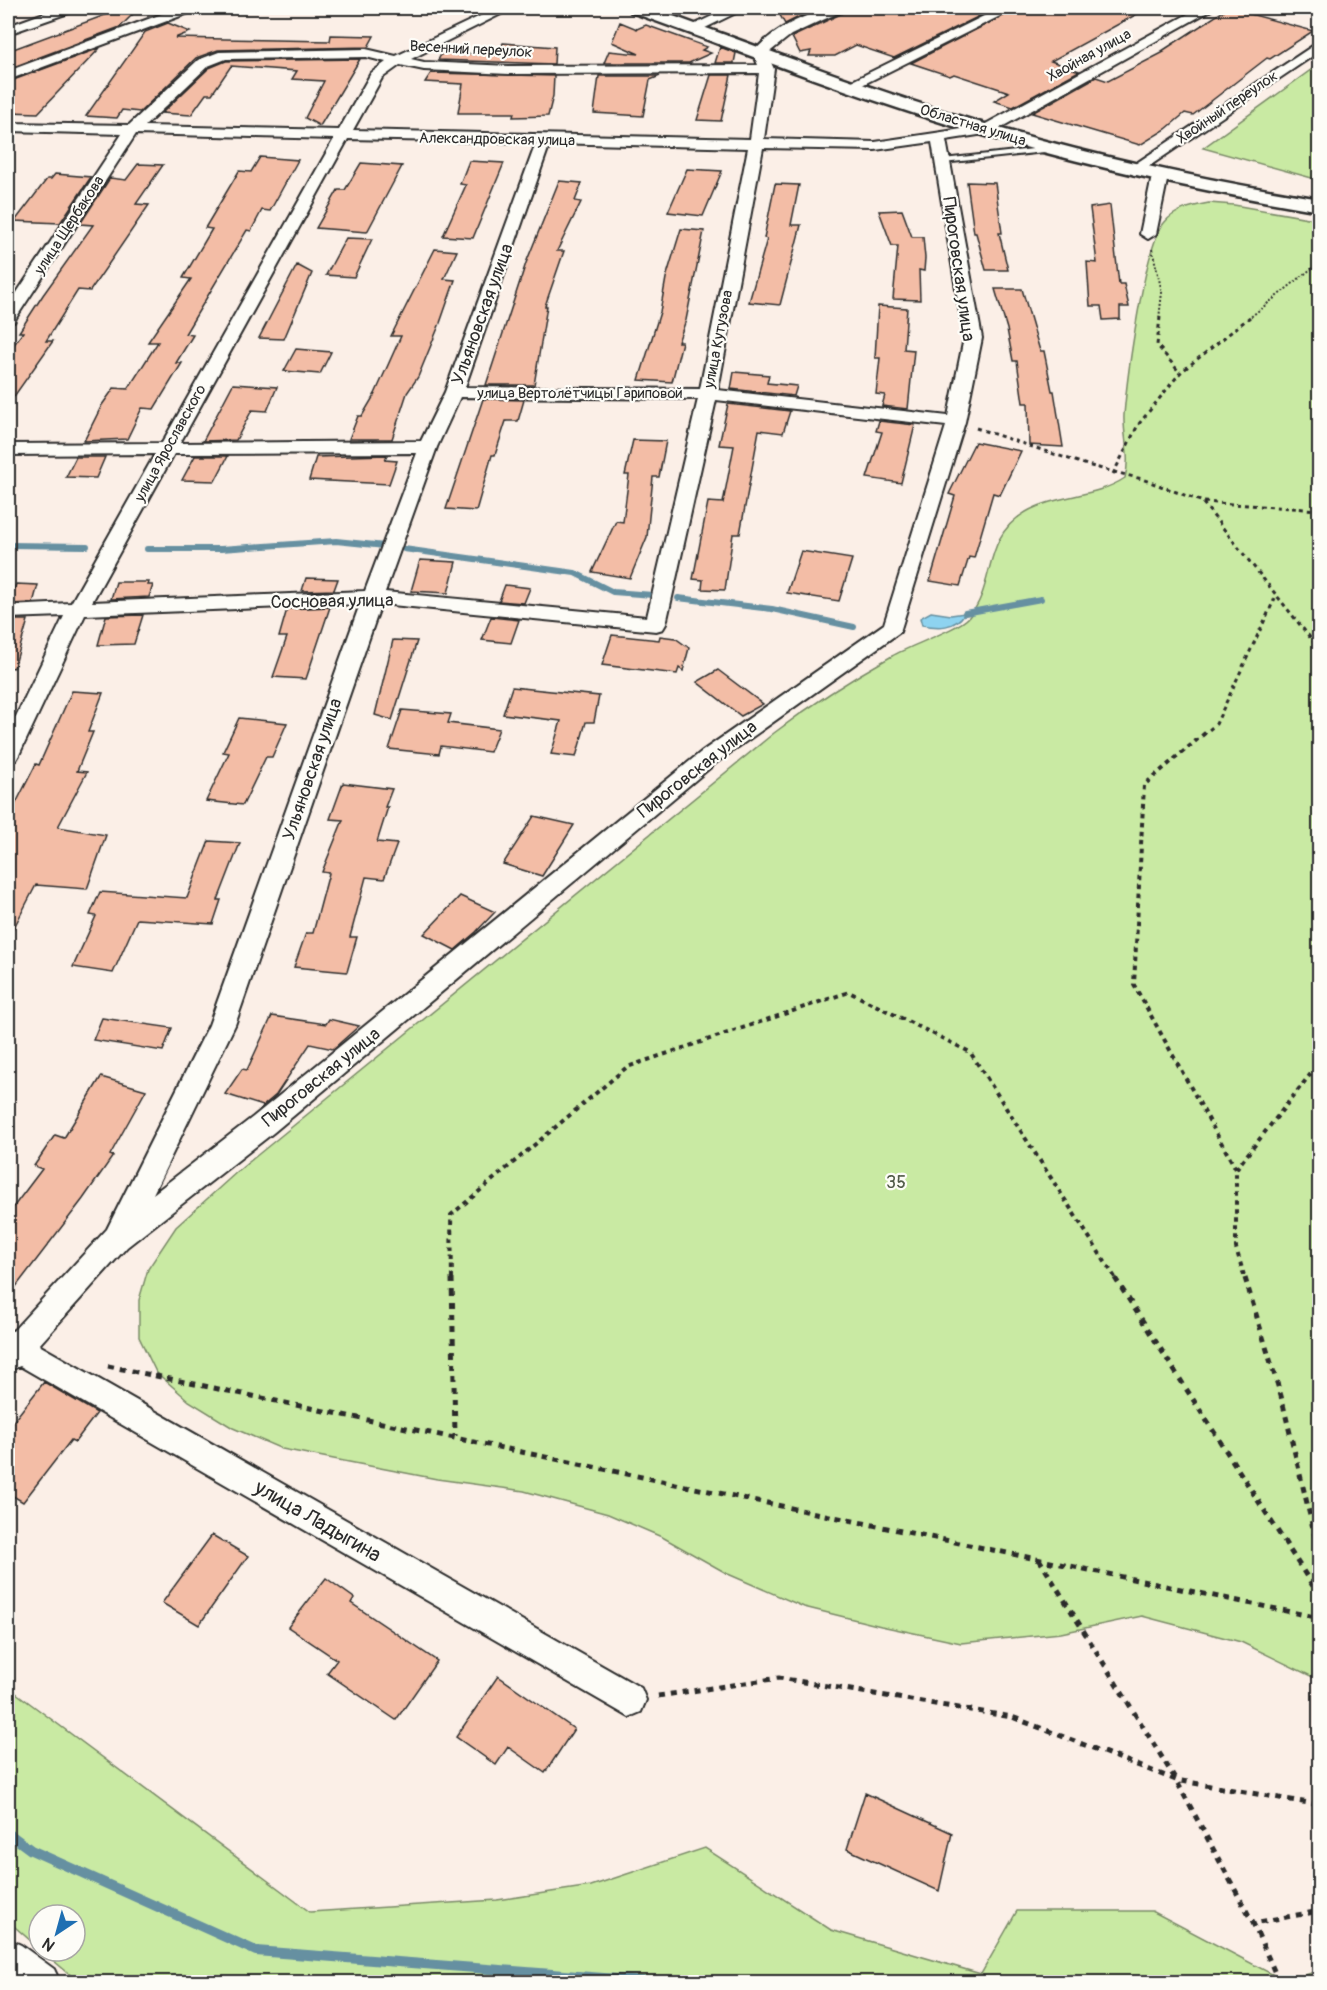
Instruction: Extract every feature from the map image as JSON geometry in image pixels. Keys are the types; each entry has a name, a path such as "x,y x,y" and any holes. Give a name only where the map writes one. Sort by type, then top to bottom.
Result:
{"main road":[{"name":"Областная улица","path":"637,8 694,28 764,61 1051,149 1160,176 1320,205"}],"street":[{"path":"8,30 69,8"},
{"path":"8,76 189,8"},
{"name":"улица Ярославского","path":"8,755 78,609 376,76 396,61 506,8"},
{"path":"694,28 739,8"},
{"path":"764,61 786,32 837,8"},
{"path":"849,86 1009,8"},
{"name":"Хвойная улица","path":"986,130 1208,8"},
{"name":"Хвойный переулок","path":"1134,170 1320,45"},
{"name":"Весенний переулок","path":"131,131 203,63 224,55 366,54 424,66 509,70 764,61"},
{"name":"улица Кутузова","path":"656,624 708,394 756,145 764,61"},
{"name":"Александровская улица","path":"8,127 875,146 986,130"},
{"name":"улица Щербакова","path":"8,318 131,131"},
{"name":"Пироговская улица","path":"117,1238 263,1125 709,756 893,627 956,422 973,338 938,137"},
{"name":"Ульяновская улица","path":"10,1349 117,1238 222,1025 373,597 428,447 454,392 544,140"},
{"path":"1148,234 1160,176"},
{"name":"улица Вертолётчицы Гариповой","path":"454,392 708,394 956,422"},
{"path":"8,449 428,447"},
{"name":"Сосновая улица","path":"8,612 373,597 656,624"},
{"name":"улица Ладыгина","path":"10,1349 629,1701"},
{"path":"8,1958 41,1983"}],"lane":[{"path":"943,161 1051,149"}],"path":[{"path":"1148,234 1162,292 1157,345 1180,373"},
{"path":"1113,474 1138,425 1180,373 1320,262"},
{"path":"956,422 1113,474 1142,480 1203,502 1320,510"},
{"path":"1203,502 1320,650"},
{"path":"1276,596 1215,724 1144,785 1134,985 1236,1169 1236,1248 1281,1396 1320,1557"},
{"path":"455,1436 451,1215 627,1067 849,992 970,1052 1320,1597"},
{"path":"1236,1169 1320,1062"},
{"path":"97,1364 455,1436 1320,1618"},
{"path":"1039,1559 1176,1780 1253,1923 1279,1983"},
{"path":"629,1701 779,1678 1012,1717 1176,1780 1320,1804"},
{"path":"1253,1923 1320,1911"}],"green space":[{"path":"1319,64 1319,180 1203,148"},
{"name":"35","path":"1209,203 1234,205 1319,220 1319,1680 1241,1642 1142,1616 1061,1633 961,1643 804,1607 728,1574 664,1538 608,1514 524,1491 437,1479 282,1449 233,1428 189,1401 156,1372 139,1337 139,1300 148,1269 176,1227 238,1171 774,733 817,702 877,665 964,622 978,604 996,548 1002,535 1012,523 1038,506 1101,489 1125,478 1127,470 1124,423 1126,397 1143,285 1150,258 1157,237 1168,218 1185,209"},
{"path":"8,1687 310,1912 497,1900 591,1886 705,1848 831,1930 981,1974 1017,1911 1152,1911 1287,1982 79,1982 56,1963 87,1963 87,1903 27,1903 27,1938 8,1921"},
{"path":"1319,1970 1319,1982 1287,1982"}],"water":[{"path":"931,612 951,615 965,613 951,625 934,627 922,625 920,618"}],"building":[{"path":"124,8 139,8 120,27 8,69 8,51"},
{"path":"776,8 827,8 805,14 785,24"},
{"path":"845,8 996,8 894,58 856,45 835,56 809,56 811,51 800,53 792,37 843,13"},
{"path":"1018,8 1148,8 1051,61 1079,71 1013,107 994,101 1009,92 911,63"},
{"path":"1228,8 1313,31 1270,59 1267,58 1193,115 1185,113 1166,129 1140,145 1032,113 1096,77 1108,81 1164,52 1162,51"},
{"path":"620,22 637,29 646,25 707,47 702,50 711,53 689,63 604,63 609,51 639,54 612,42"},
{"path":"168,23 190,32 175,38 330,41 331,35 374,36 368,47 218,50 196,58 140,112 122,110 117,118 86,116 145,32"},
{"path":"503,43 555,47 554,64 438,60 442,53 498,54"},
{"path":"720,47 736,53 734,63 715,63"},
{"path":"100,48 38,113 8,112 8,82"},
{"path":"360,59 320,126 305,118 324,81 292,79 297,71 231,66 212,94 206,94 191,115 162,113 209,68 226,61"},
{"path":"431,73 554,76 553,96 548,116 513,117 514,113 458,113 463,84 425,82"},
{"path":"711,75 731,75 721,121 697,120"},
{"path":"599,76 660,76 650,80 643,116 594,113"},
{"path":"260,157 298,160 270,211 262,210 251,231 247,230 185,334 193,335 176,363 182,363 154,409 142,408 127,439 84,441 102,405 114,388 128,389 158,342 148,342 191,279 183,278 212,229 205,228 239,171 251,172"},
{"path":"469,161 504,163 473,238 443,236 466,185 460,184"},
{"path":"361,163 402,166 367,232 316,228 338,190 345,190"},
{"path":"138,164 163,165 136,204 149,205 90,291 78,290 46,341 53,341 8,405 8,353 23,332 19,332 93,225 80,224 110,178 126,180"},
{"path":"687,169 722,171 703,216 668,212"},
{"path":"55,174 91,177 60,223 15,221 47,179 51,179"},
{"path":"559,181 582,183 575,201 581,202 557,251 564,251 545,306 547,306 534,385 486,385 526,263"},
{"path":"967,182 995,183 1002,233 999,233 1008,270 986,270 976,233 974,233"},
{"path":"775,184 799,185 791,225 801,225 780,305 749,302 767,239 764,238"},
{"path":"1110,205 1119,284 1124,284 1129,307 1120,307 1120,319 1103,320 1101,306 1090,306 1087,262 1097,263 1090,208"},
{"path":"902,210 912,237 923,237 925,258 924,271 919,270 920,300 893,299 898,246 892,246 879,211"},
{"path":"681,229 704,231 686,320 678,342 682,342 672,382 639,380 660,312 666,278"},
{"path":"346,238 372,239 354,277 326,275"},
{"path":"435,249 457,251 444,279 455,280 418,377 407,393 392,439 349,439 358,416 362,416 375,394 401,336 391,336"},
{"path":"297,265 312,273 284,339 259,338"},
{"path":"995,289 1022,289 1040,351 1044,351 1052,391 1054,391 1063,447 1029,445 1028,403 1023,403 1017,361 1013,361 1007,329"},
{"path":"878,306 907,308 904,349 914,350 908,409 882,406 885,395 876,394 880,358 875,358"},
{"path":"296,349 331,352 320,374 284,371"},
{"path":"734,372 769,375 767,383 797,386 794,396 731,389"},
{"path":"233,384 277,387 267,411 252,410 236,440 203,441"},
{"path":"483,399 524,400 518,421 506,421 495,455 492,455 476,511 446,509"},
{"path":"728,404 790,411 783,433 759,430 740,534 733,534 725,590 702,589 703,580 693,579 708,502 723,503 734,446 719,445"},
{"path":"879,421 915,425 901,483 867,478 882,432 876,431"},
{"path":"633,440 666,441 659,477 653,477 647,537 630,578 592,572 616,521 623,522 629,475 625,475"},
{"path":"975,442 1021,451 1000,495 993,493 974,558 969,557 960,586 930,581 955,496 949,494"},
{"path":"387,455 385,460 397,461 389,484 309,480 316,457"},
{"path":"195,456 228,456 215,481 182,480"},
{"path":"76,457 105,457 96,478 66,477"},
{"path":"801,551 852,559 839,601 787,593"},
{"path":"420,560 456,562 448,593 411,591"},
{"path":"306,578 338,579 334,590 302,591"},
{"path":"116,582 149,582 148,585 153,585 149,597 111,599"},
{"path":"16,584 38,585 33,603 8,604"},
{"path":"505,585 530,588 524,603 499,601"},
{"path":"330,607 306,679 273,677 287,637 279,637 287,609"},
{"path":"143,615 134,644 98,645 106,616"},
{"path":"491,617 519,620 511,643 482,640"},
{"path":"8,620 28,620 14,668 8,667"},
{"path":"612,635 659,640 660,636 675,638 689,648 683,671 679,668 677,674 602,665"},
{"path":"393,640 417,641 392,720 375,715"},
{"path":"718,670 763,704 741,716 697,682"},
{"path":"512,687 599,696 594,722 586,722 576,757 551,754 561,721 503,714"},
{"path":"72,691 103,693 88,732 93,732 77,771 87,772 58,827 106,835 87,889 36,885 8,939 8,808 13,809 36,764 39,765"},
{"path":"402,710 451,714 448,723 499,729 490,752 441,746 439,754 389,749"},
{"path":"239,718 287,723 272,757 266,757 243,805 206,801 229,753 223,752"},
{"path":"343,783 392,789 385,807 388,807 377,842 397,844 384,879 366,877 350,937 357,937 347,972 294,967 306,933 313,933 329,873 322,872 343,820 330,819"},
{"path":"534,816 574,825 542,876 503,864"},
{"path":"209,841 240,843 218,900 221,900 213,924 137,919 113,973 73,967 96,916 90,915 100,892 187,898"},
{"path":"460,896 495,912 455,950 424,934"},
{"path":"272,1016 326,1024 329,1019 359,1026 333,1049 310,1044 276,1095 263,1106 225,1094 242,1069 247,1070"},
{"path":"102,1018 172,1028 163,1051 93,1040"},
{"path":"101,1077 146,1090 110,1155 113,1156 8,1297 8,1214 42,1169 34,1166 55,1135 64,1138"},
{"path":"44,1382 97,1413 75,1442 71,1440 23,1502 8,1493 8,1428"},
{"path":"212,1535 248,1556 199,1625 162,1603"},
{"path":"326,1578 354,1598 351,1603 437,1661 396,1720 327,1673 337,1660 288,1627"},
{"path":"498,1676 574,1729 545,1773 508,1747 496,1765 456,1737"},
{"path":"865,1793 952,1833 939,1891 847,1849"}],"waterway":[{"path":"147,549 221,549 336,541 385,546"},
{"path":"8,545 87,546"},
{"path":"404,549 575,573 613,592 653,595"},
{"path":"678,598 772,609 854,627"},
{"path":"965,613 1041,599"},
{"path":"8,1833 31,1850 256,1951 655,1982"}]}
